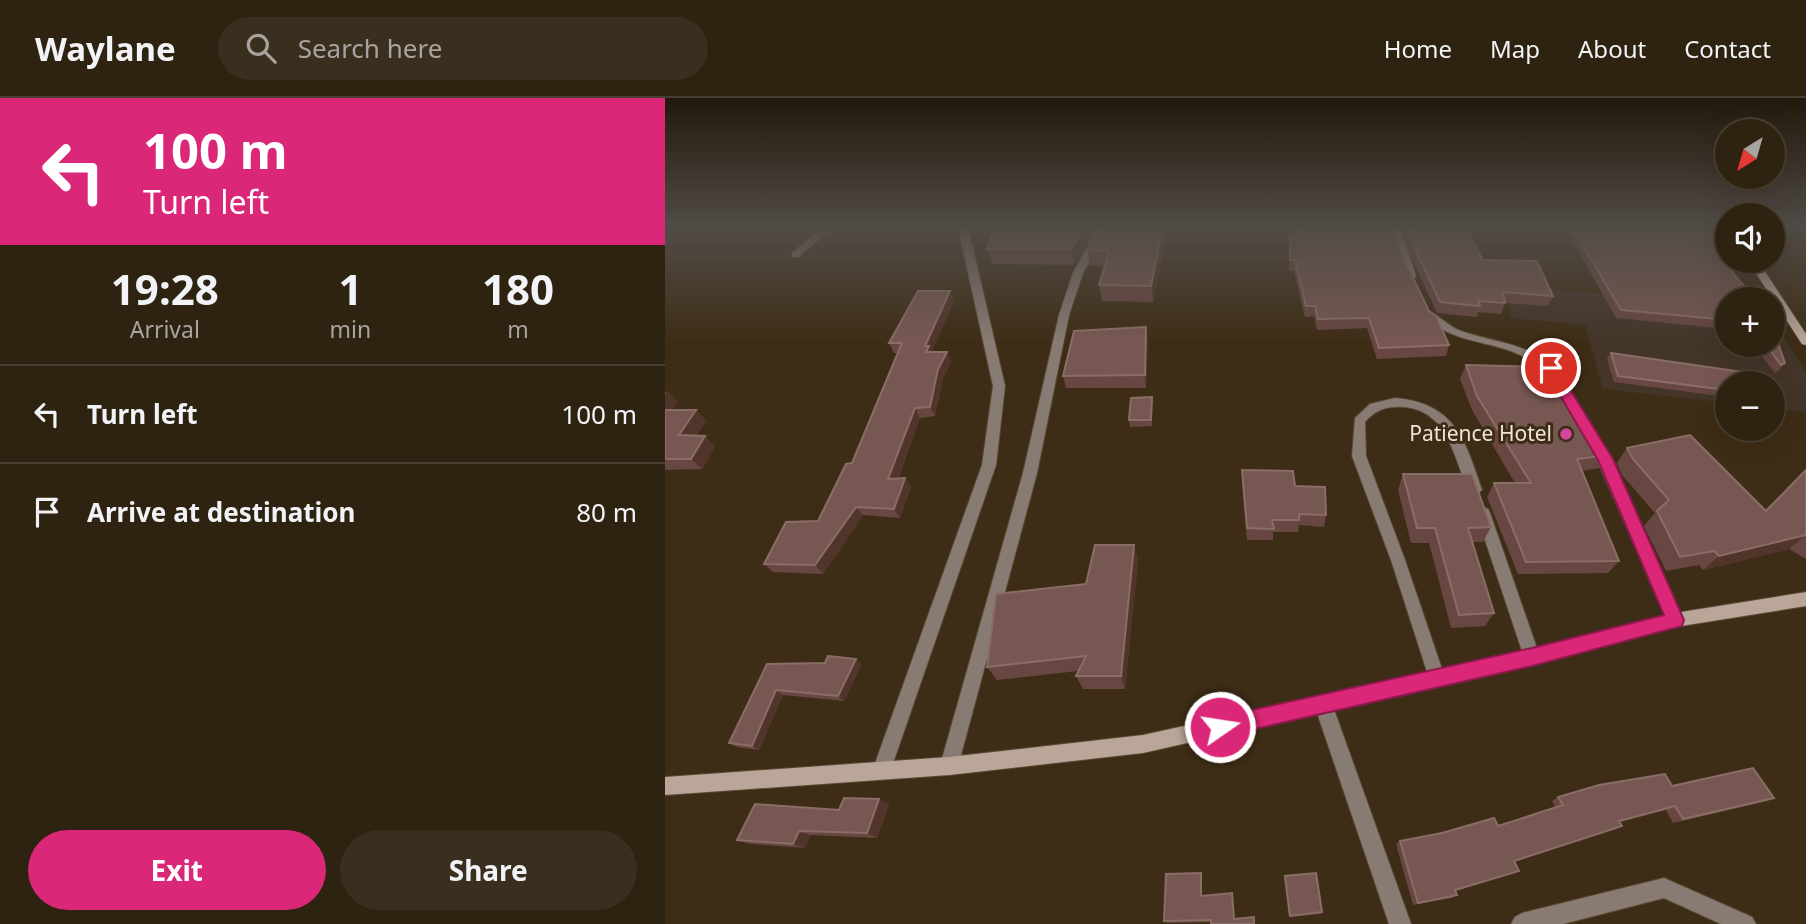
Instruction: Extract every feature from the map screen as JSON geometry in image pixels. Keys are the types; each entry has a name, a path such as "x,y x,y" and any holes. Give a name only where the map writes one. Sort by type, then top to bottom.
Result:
{"main road":[{"path":"1761,273 1806,341"},
{"path":"665,786 949,766 1143,744 1532,657 1675,620 1806,599"}],"street":[{"path":"882,769 989,466 999,386 972,266"},
{"path":"949,766 1030,473 1064,315 1082,266"},
{"path":"1407,266 1428,314 1440,325 1535,355 1551,368 1564,391"},
{"path":"1437,678 1398,560 1359,456 1359,421 1369,409 1387,402 1420,405 1433,411 1449,426 1465,460 1532,657"},
{"path":"1592,436 1605,459 1675,620"},
{"path":"1323,704 1400,924"},
{"path":"1522,924 1664,888 1745,924"}],"shaded area":[{"path":"1506,285 1715,305 1715,357 1785,357 1785,337 1806,373 1806,412 1785,409 1785,371 1715,371 1715,402 1603,389 1585,325 1511,318"}],"building":[{"path":"1105,266 1155,266 1151,286 1099,285"},
{"path":"1296,266 1407,266 1449,345 1379,348 1369,318 1318,319 1315,306 1306,306"},
{"path":"1423,266 1539,266 1553,296 1503,292 1505,303 1478,301 1480,306 1440,302"},
{"path":"1595,266 1715,266 1715,273 1733,273 1745,287 1715,287 1715,319 1621,310"},
{"path":"918,291 950,291 925,346 929,346 926,352 947,352 938,369 930,407 915,408 888,479 905,478 894,509 856,507 815,565 764,564 786,522 818,521 846,464 852,463 902,343 889,343"},
{"path":"1146,327 1145,375 1063,376 1074,331"},
{"path":"1611,353 1736,371 1715,371 1715,388 1618,376"},
{"path":"1775,357 1783,357 1785,363 1781,365"},
{"path":"1466,365 1551,367 1609,455 1577,459 1619,561 1526,562 1494,483 1531,483 1477,396"},
{"path":"1152,397 1151,420 1129,420 1131,398"},
{"path":"665,410 696,410 679,435 705,436 691,459 665,459"},
{"path":"1690,435 1766,511 1806,470 1806,535 1719,556 1714,551 1680,557 1657,511 1669,500 1633,459 1627,448"},
{"path":"1242,470 1293,471 1295,486 1325,487 1326,515 1299,514 1299,520 1272,520 1274,529 1247,528"},
{"path":"1403,474 1472,474 1491,527 1468,528 1494,613 1459,615 1435,528 1417,528"},
{"path":"1095,545 1134,545 1121,676 1076,676 1086,656 987,667 996,594 1086,584"},
{"path":"828,656 856,659 838,696 776,690 752,746 729,743 767,664 825,663"},
{"path":"1753,768 1774,798 1683,819 1675,806 1619,821 1622,826 1514,861 1519,871 1455,890 1457,895 1418,903 1400,841 1442,833 1494,818 1498,826 1563,805 1558,797 1599,785 1665,774 1672,786"},
{"path":"844,798 879,799 867,833 799,831 793,844 737,840 755,804 839,810"},
{"path":"1201,873 1201,896 1232,893 1234,919 1254,917 1254,924 1211,924 1211,920 1164,921 1166,874"},
{"path":"1316,873 1322,912 1290,916 1285,876"}],"place":[{"name":"Patience Hotel","path":"1566,434"}],"route":[{"path":"1220,727 1532,657 1675,620 1605,459 1551,368"}]}
